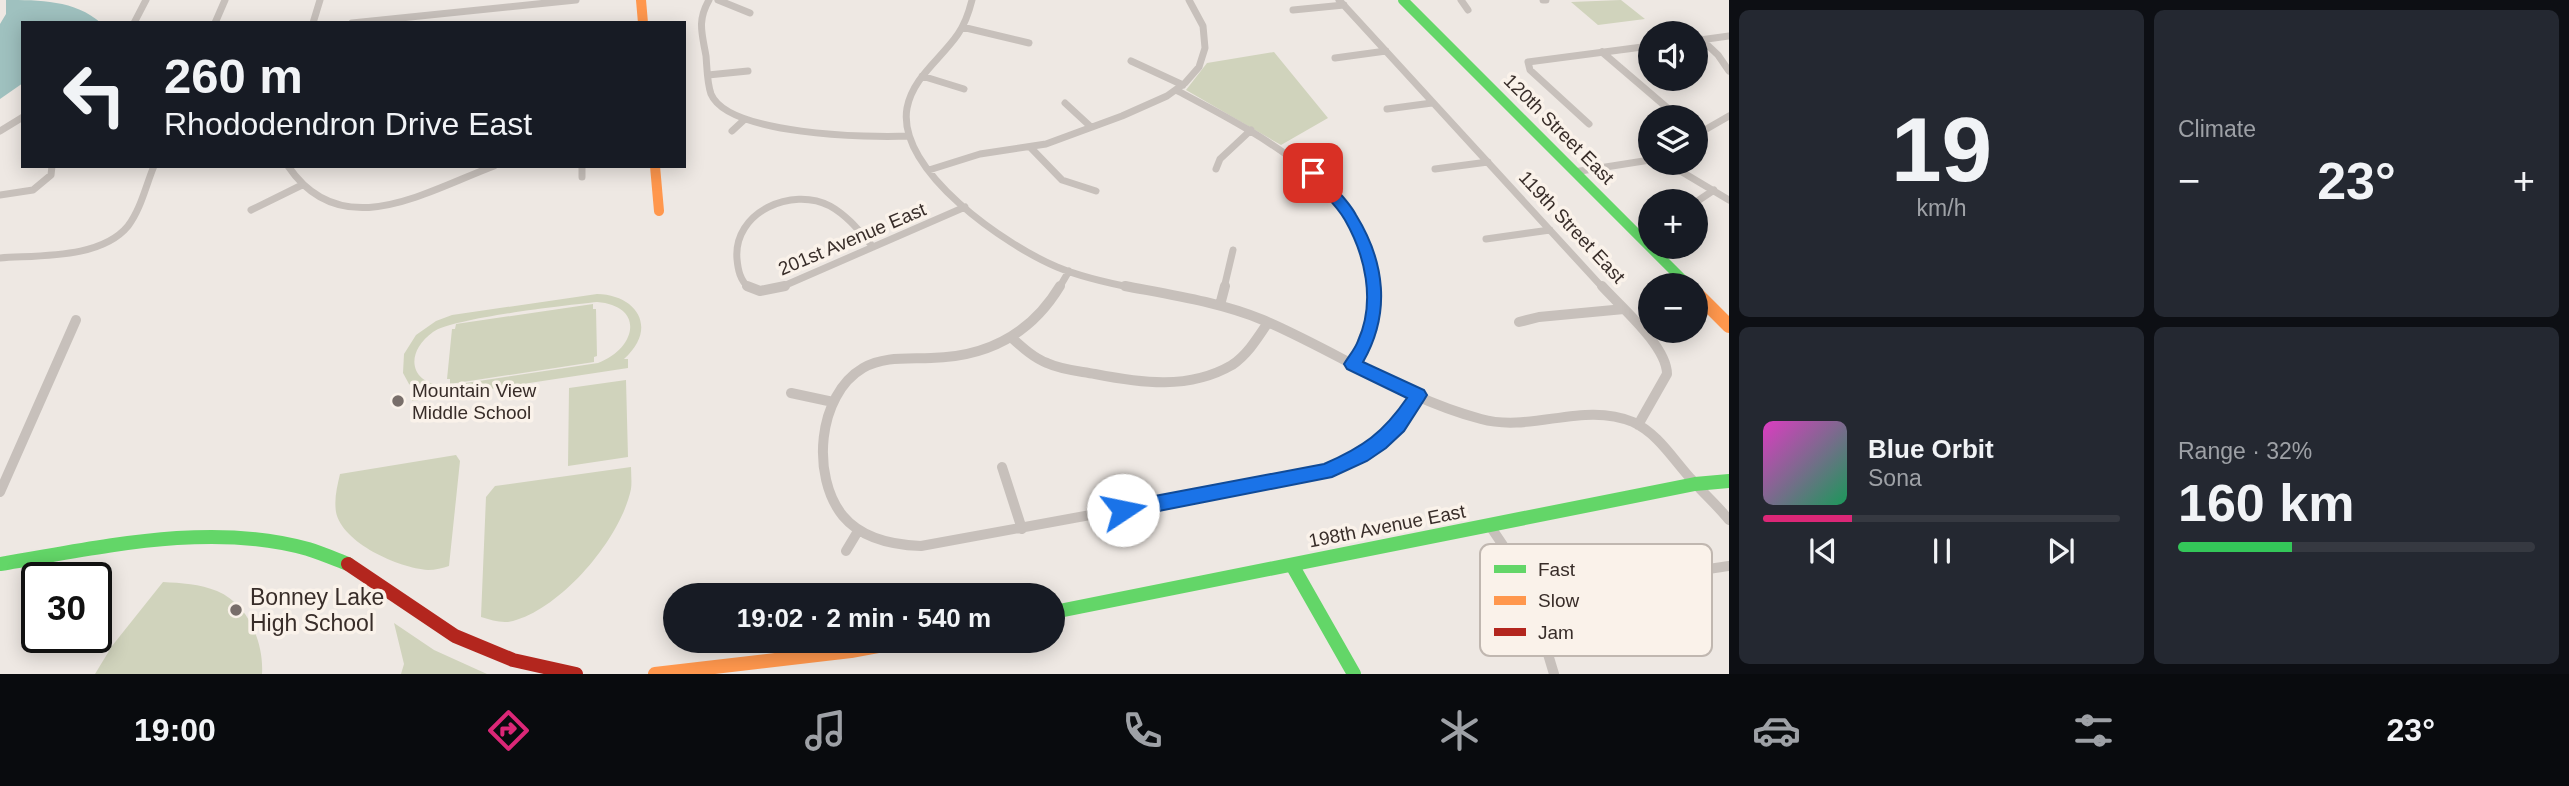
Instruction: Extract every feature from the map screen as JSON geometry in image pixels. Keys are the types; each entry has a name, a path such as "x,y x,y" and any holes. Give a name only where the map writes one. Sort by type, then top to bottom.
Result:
{"main road":[{"path":"640,0 643,21"},
{"name":"120th Street East","path":"1402,0 1676,273"},
{"path":"656,168 659,211"},
{"path":"1708,305 1729,326"},
{"name":"198th Avenue East","path":"1065,610 1695,484 1729,481"},
{"path":"0,564 171,540 215,538 282,543 344,561 421,616 472,645 503,658 576,674"},
{"path":"1292,565 1354,674"},
{"path":"655,674 819,653"}],"street":[{"path":"135,21 146,0"},
{"path":"216,21 225,0"},
{"path":"314,21 320,0"},
{"path":"395,21 576,0"},
{"path":"709,0 700,16 711,93 716,102 729,112 745,119 843,137 909,136"},
{"path":"718,0 750,13"},
{"path":"972,0 962,27 922,76 906,107 909,136 919,159 990,229 1018,248 1069,271 1101,281 1220,305 1267,324 1453,411 1498,423 1541,422 1597,414 1615,415 1638,425 1662,445 1729,520"},
{"path":"929,170 979,154 1031,148 1147,106 1180,88 1198,69 1205,46 1201,23 1189,0"},
{"path":"1461,0 1468,10"},
{"path":"1293,10 1341,2"},
{"name":"119th Street East","path":"1341,2 1656,345 1667,368 1665,380 1638,425"},
{"path":"962,27 1029,43"},
{"path":"1708,39 1729,36"},
{"path":"1589,124 1527,64 1638,48"},
{"path":"1708,48 1718,55 1729,71"},
{"path":"1335,58 1386,51"},
{"path":"1602,52 1664,105"},
{"path":"1131,61 1292,156 1324,184 1350,216 1367,250 1374,281 1372,323 1366,342 1353,364"},
{"path":"708,75 748,71"},
{"path":"922,76 964,89"},
{"path":"1065,103 1090,127"},
{"path":"1387,109 1432,103"},
{"path":"1708,127 1729,116"},
{"path":"0,131 21,118"},
{"path":"732,131 745,119"},
{"path":"1216,169 1220,159 1251,130"},
{"path":"1031,148 1062,180 1096,191"},
{"path":"1435,169 1488,162"},
{"path":"1574,172 1638,162"},
{"path":"0,195 33,190 51,175 52,168"},
{"path":"0,258 89,248 110,240 122,232 132,219 153,168"},
{"path":"289,168 310,193 331,204 359,208 409,200 489,168"},
{"path":"582,168 582,177"},
{"path":"1688,175 1729,200"},
{"path":"251,210 302,185"},
{"path":"1708,194 1714,190"},
{"name":"201st Avenue East","path":"873,247 841,214 827,204 804,200 771,205 748,219 738,238 739,272 742,282 749,288 765,291 782,287 965,207"},
{"path":"1486,239 1550,230"},
{"path":"1220,305 1233,250"},
{"path":"1069,271 1040,315 1012,338 979,351 953,357 891,358 870,364 848,378 833,402 825,428 823,453 826,484 837,509 858,531 888,542 921,546 1326,471 1361,456 1380,443 1398,426 1418,395"},
{"path":"1519,322 1539,317 1624,309"},
{"path":"0,492 3,479 76,320"},
{"path":"1012,338 1037,358 1060,368 1130,382 1166,384 1204,378 1234,364 1247,353 1267,324"},
{"path":"790,393 833,402"},
{"path":"1002,467 1022,528"},
{"path":"1490,526 1502,544"},
{"path":"846,551 858,531"},
{"path":"1549,656 1554,674"}],"green space":[{"path":"1621,0 1645,19 1598,25 1571,2"},
{"path":"1274,52 1328,118 1281,145 1186,90 1207,63"},
{"path":"597,294 623,300 633,307 641,326 634,348 624,359 628,359 628,368 412,401 413,391 418,390 409,384 403,373 404,354 416,335 436,321 452,315","holes":["597,302 613,305 629,319 630,329 621,348 598,363 446,386 424,380 415,366 415,357 424,340 445,327 486,317 562,306"]},
{"path":"593,304 593,309 596,309 597,356 594,357 594,362 450,384 450,379 447,379 452,329 455,329 456,324"},
{"path":"626,380 628,457 568,466 569,388"},
{"path":"456,455 460,461 449,566 428,570 388,559 360,543 340,523 335,502 340,474"},
{"path":"631,467 631,489 615,528 587,568 569,586 532,614 513,621 501,622 481,617 486,497 495,486"},
{"path":"163,582 190,584 217,591 228,597 245,615 257,637 262,674 95,674 108,653 112,653 112,646"},
{"path":"394,623 434,650 487,674 401,674 404,664"}],"water":[{"path":"6,0 44,1 80,10 98,21 21,21 21,84 0,99 0,24 6,14"}],"traffic: fast":[{"path":"1403,0 1676,273"},
{"path":"1065,610 1695,484 1729,481"},
{"path":"0,564 130,544 221,538 266,541 308,549 348,564"},
{"path":"1292,565 1354,674"}],"traffic: slow":[{"path":"641,0 643,21"},
{"path":"655,168 659,211"},
{"path":"1708,305 1729,326"},
{"path":"655,674 834,653"}],"traffic: jam":[{"path":"348,564 455,636 513,660 576,674"}],"place":[{"name":"Mountain View Middle School","path":"398,401"},
{"name":"Bonney Lake High School","path":"236,610"}],"route":[{"path":"1123,510 1326,471 1361,456 1380,443 1408,413 1418,395 1353,364 1366,342 1372,323 1375,298 1371,262 1355,223 1313,173"}]}
